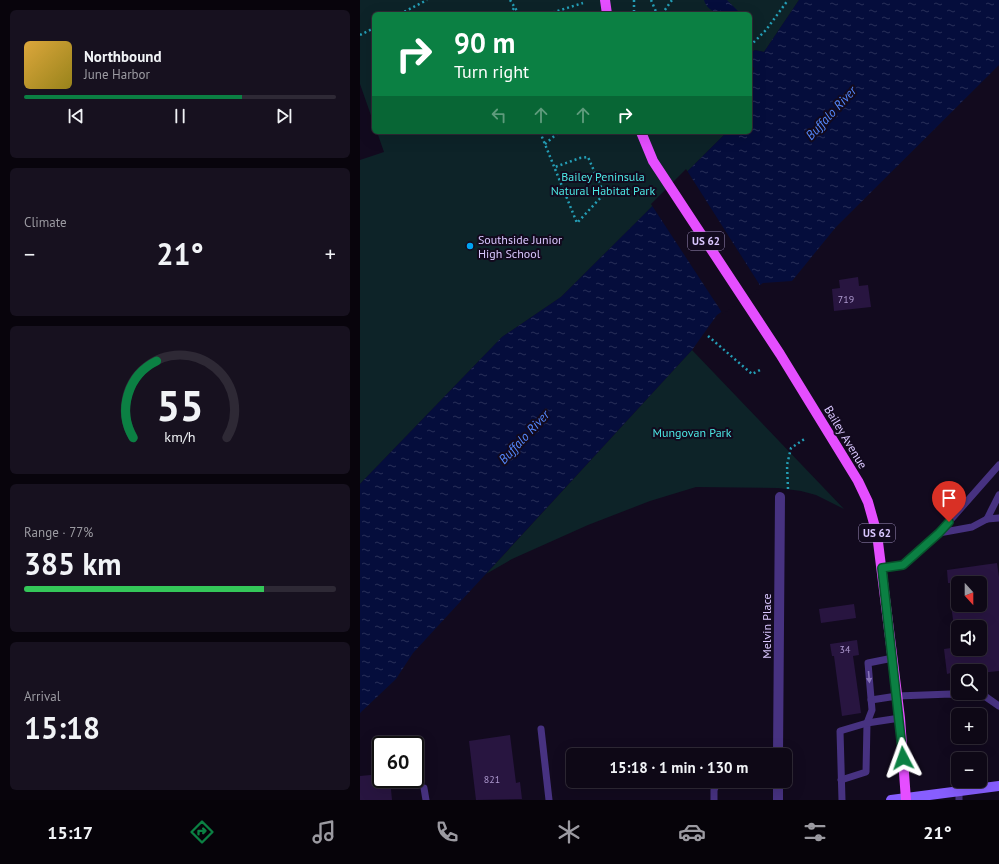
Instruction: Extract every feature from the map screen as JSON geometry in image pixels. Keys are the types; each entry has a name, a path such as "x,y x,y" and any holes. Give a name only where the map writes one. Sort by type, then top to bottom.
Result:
{"main road":[{"path":"605,0 607,12"},
{"name":"Bailey Avenue","path":"642,134 653,161 746,302 858,481 868,502 877,534 882,568 900,718 906,799"},
{"path":"891,800 959,796 999,786"}],"street":[{"name":"Melvin Place","path":"778,748 780,497"},
{"path":"778,788 778,800"}],"lane":[{"path":"882,568 903,565 939,533 999,465"},
{"path":"987,519 999,494"},
{"path":"939,533 972,527 987,519 999,518"},
{"path":"841,780 866,772 866,724 872,710 868,663 893,658"},
{"path":"871,700 897,696 951,694 986,696 999,706"},
{"path":"842,800 840,731 866,724 900,718"},
{"path":"541,729 549,800"},
{"path":"424,788 426,800"},
{"path":"714,800 715,788"}],"path":[{"path":"404,12 427,0"},
{"path":"510,0 517,12"},
{"path":"634,0 634,12"},
{"path":"650,0 656,12"},
{"path":"663,12 672,0"},
{"path":"752,44 766,30 788,0"},
{"path":"554,12 583,3"},
{"path":"511,12 514,8"},
{"path":"360,35 372,29"},
{"path":"541,134 577,223 604,194 588,157 580,158 555,167"},
{"path":"545,144 557,134"},
{"path":"708,336 752,374 760,370"},
{"path":"780,497 788,490 787,465 791,448 806,438"}],"green space":[{"path":"360,0 799,0 764,52 755,50 752,52 752,12 372,12 372,118 360,84"},
{"name":"Southside Junior High School","path":"378,134 725,134 561,297 502,337 360,484 360,160 384,152"},
{"name":"Mungovan Park","path":"692,350 844,509 816,495 801,491 778,488 696,487 650,501 588,525 512,559 486,574"}],"water":[{"path":"704,0 727,0 739,12 717,12 710,9"},
{"name":"Buffalo River","path":"799,0 999,0 999,65 836,227 792,281 763,283 717,315 692,350 413,653 396,679 360,713 360,484 502,337 561,297 725,134 752,134 752,72 754,69 752,64 752,52 755,50 764,52"}],"pier":[{"path":"686,169 761,287 723,314 651,204"}],"building":[{"path":"858,277 859,286 868,285 871,307 834,311 832,289 840,288 839,280"},
{"path":"997,563 999,577 999,671 987,672 987,664 951,664 951,673 947,674 944,649 951,648 951,656 987,656 987,620 953,620 952,612 987,612 987,576 951,576 951,583 948,583 947,570"},
{"path":"854,604 856,618 821,623 819,609"},
{"path":"857,640 859,655 853,656 861,713 842,716 834,656 832,656 830,644"},
{"path":"510,735 516,783 520,782 522,799 476,800 469,741"},
{"path":"372,775 372,788 391,788 392,800 360,800 360,776"}],"place":[{"name":"Southside Junior High School","path":"470,246"}],"route":[{"path":"903,758 900,718 882,568 903,565 939,533 949,522"}],"park label":[{"name":"Bailey Peninsula Natural Habitat Park","path":"603,183"}]}
